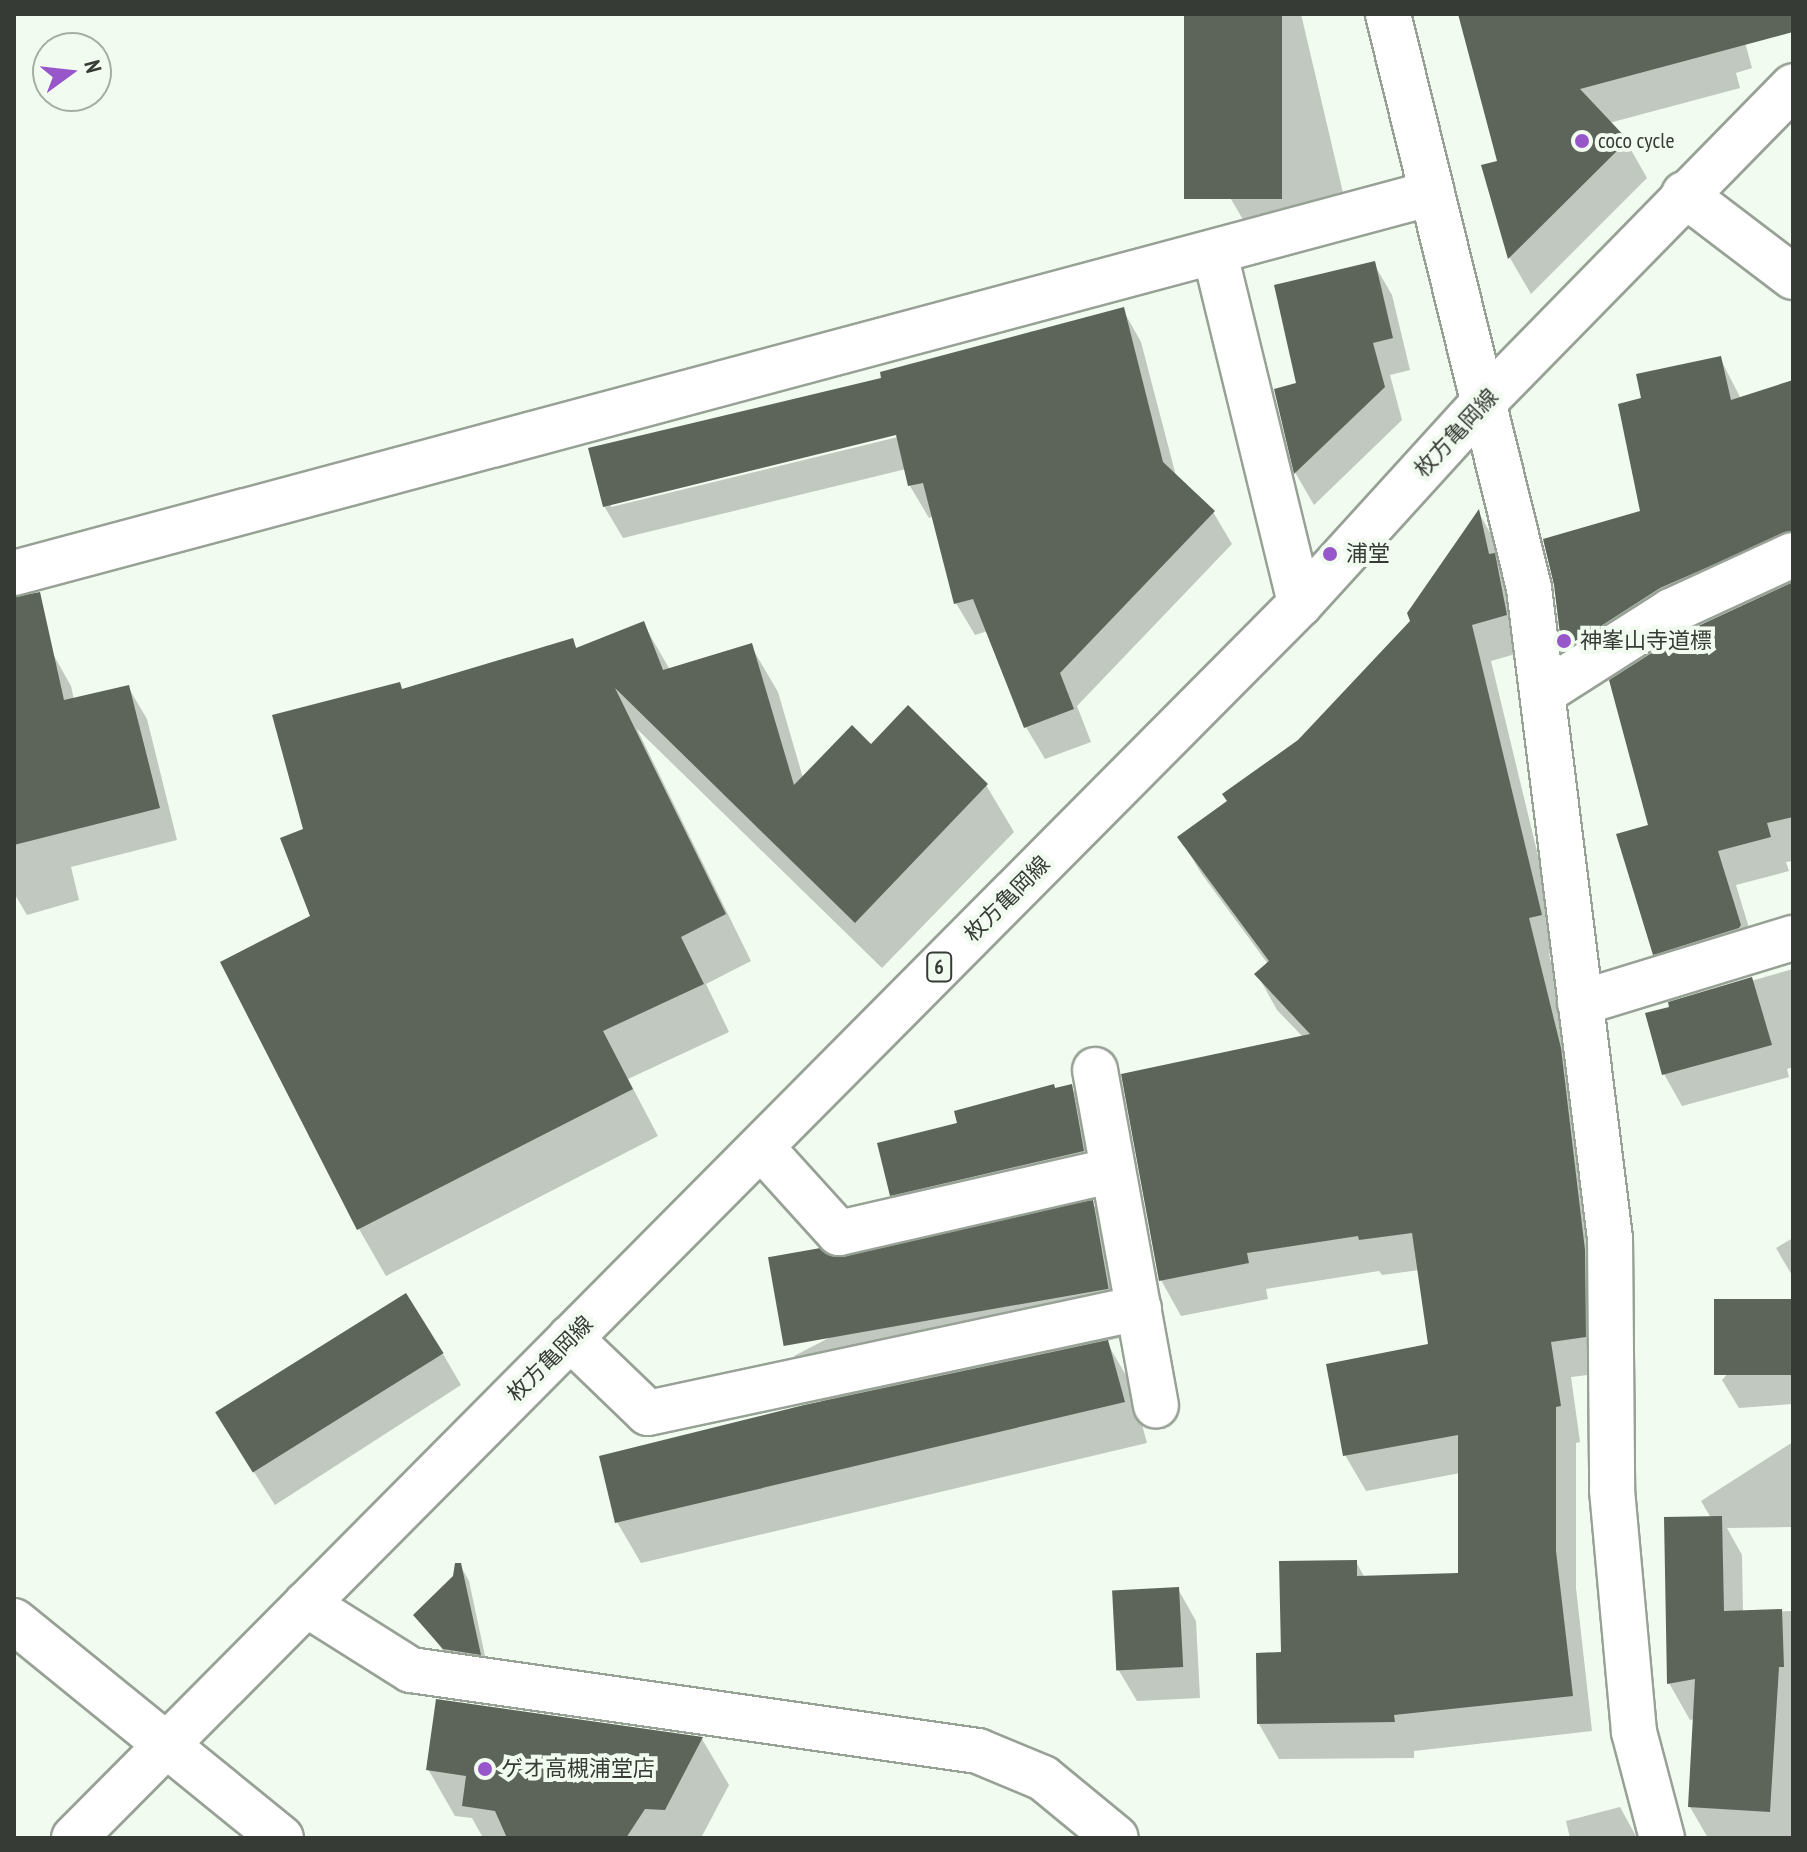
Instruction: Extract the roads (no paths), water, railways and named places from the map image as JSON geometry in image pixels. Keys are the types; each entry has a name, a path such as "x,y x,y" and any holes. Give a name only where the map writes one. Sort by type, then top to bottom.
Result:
{"street":[{"path":"1388,14 1529,588 1610,1238 1613,1511 1634,1732 1662,1838"},
{"name":"枚方亀岡線","path":"74,1838 1300,604 1484,402 1684,194 1793,86"},
{"path":"14,573 1215,254 1432,193"},
{"path":"1684,194 1793,277"},
{"path":"1215,254 1300,604"},
{"path":"1544,692 1671,611 1793,555"},
{"path":"1580,1003 1793,938"},
{"path":"1095,1070 1156,1406"},
{"path":"761,1147 839,1233 1113,1170"},
{"path":"570,1338 648,1413 1139,1308"},
{"path":"306,1604 411,1670 978,1751 1043,1778 1116,1838"},
{"path":"14,1621 281,1838"}],"place":[{"name":"coco cycle","path":"1582,141"},
{"name":"浦堂","path":"1330,554"},
{"name":"神峯山寺道標","path":"1564,641"},
{"name":"ゲオ高槻浦堂店","path":"485,1769"}]}
